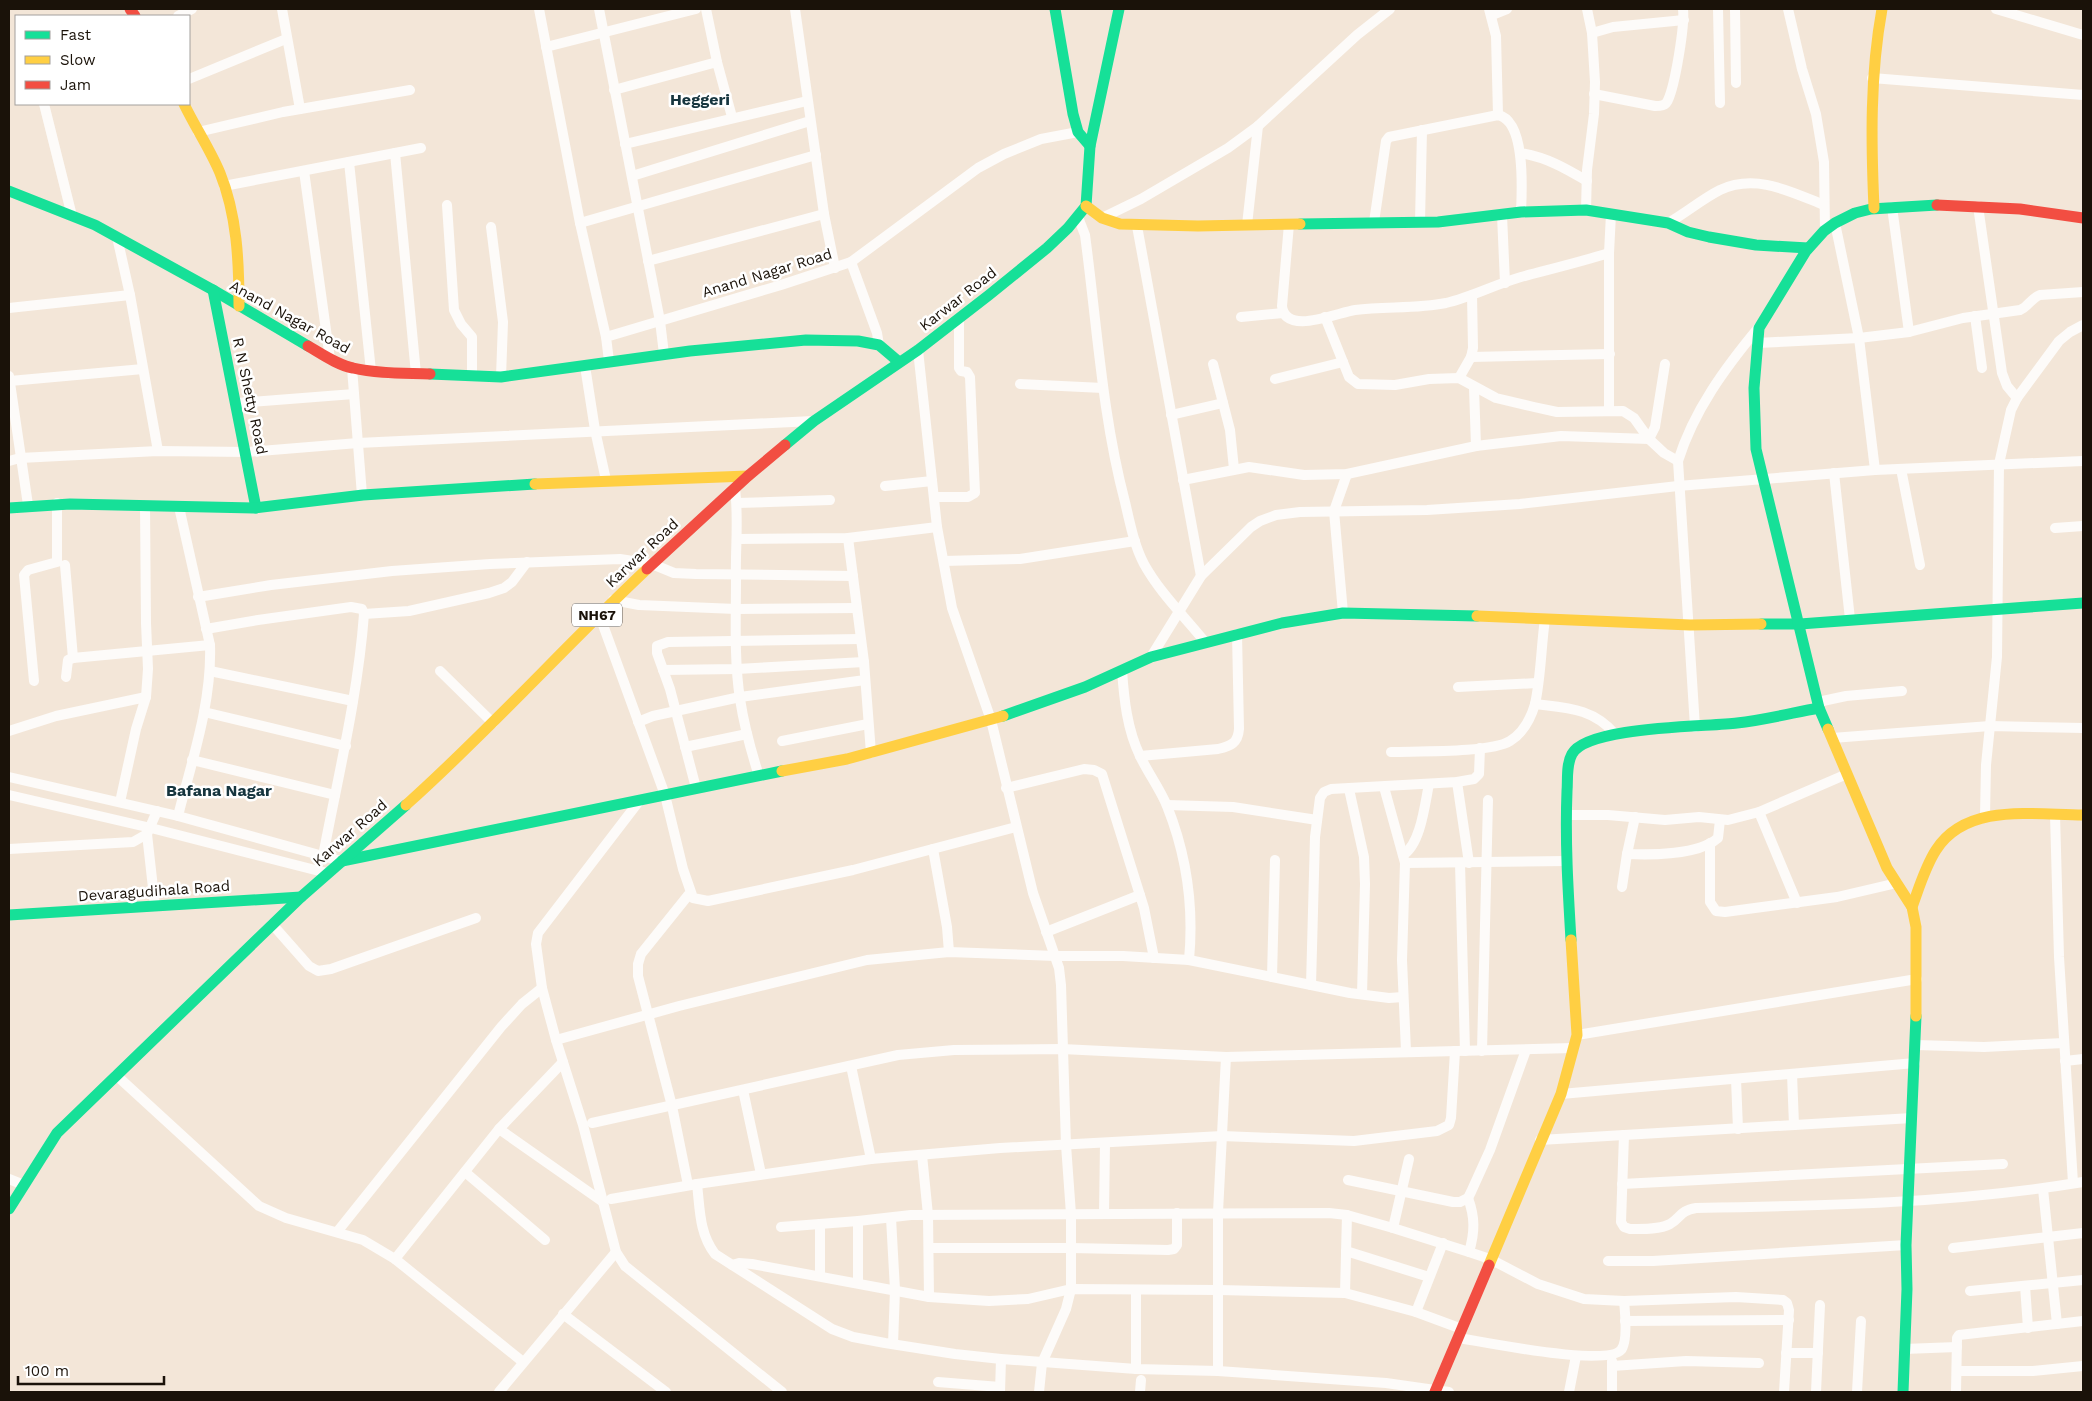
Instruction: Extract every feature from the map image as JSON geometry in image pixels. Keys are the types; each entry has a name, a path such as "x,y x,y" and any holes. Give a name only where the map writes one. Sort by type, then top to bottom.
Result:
{"main road":[{"path":"1055,9 1073,114 1078,132 1090,146"},
{"path":"1119,9 1090,146 1086,206 1102,218 1120,224 1137,226 1438,222 1521,212 1586,210 1668,223 1688,232 1708,237 1756,244 1808,248"},
{"path":"1874,208 1872,78 1875,43 1882,9"},
{"path":"184,105 219,171 224,186 238,254 239,306"},
{"name":"Anand Nagar Road","path":"9,191 95,225 213,290 330,359 352,368 416,374 501,377 664,354 806,340 858,342 879,345"},
{"path":"1903,1392 1906,1245 1916,1045 1916,927 1912,907 1887,868 1819,705 1756,448 1754,425 1757,343 1760,326 1808,248 1824,230 1847,216 1874,208 1951,205 1978,206 2083,218"},
{"name":"Karwar Road","path":"9,1209 57,1133 300,897 418,794 493,723 613,600 748,476 814,421 918,350 959,318 1047,248 1078,217 1086,206"},
{"name":"R N Shetty Road","path":"213,290 226,362 247,452 256,508"},
{"path":"879,345 899,362"},
{"path":"9,508 57,503 179,506 212,509 256,508 362,495 606,480 748,476"},
{"path":"341,861 871,753 991,720 1085,687 1151,657 1282,622 1343,613 1690,625 1800,624 2083,603"},
{"path":"1436,1391 1540,1140 1561,1094 1577,1035 1566,861 1566,815 1571,754 1579,746 1590,741 1615,734 1738,723 1819,705"},
{"path":"1912,907 1930,859 1950,833 1968,822 1985,816 2083,815"},
{"name":"Devaragudihala Road","path":"9,915 300,897"}],"street":[{"path":"180,15 192,9"},
{"path":"282,9 300,109"},
{"path":"539,9 580,223 606,337 609,361"},
{"path":"598,9 638,206 660,321 664,354"},
{"path":"546,47 696,9"},
{"path":"706,9 717,62 732,117"},
{"path":"795,9 806,101 824,214 835,268"},
{"path":"1102,218 1141,199 1228,148 1258,126 1357,35 1390,9"},
{"path":"1498,115 1496,36 1490,12 1507,9"},
{"path":"1586,210 1594,114 1592,33 1587,9"},
{"path":"1594,94 1655,106 1665,104 1668,101 1673,79 1684,20 1683,9"},
{"path":"1718,9 1720,103"},
{"path":"1735,9 1736,83"},
{"path":"1788,9 1802,69 1816,114 1824,162 1824,230"},
{"path":"1996,9 2083,35"},
{"path":"1592,33 1613,27 1684,20"},
{"path":"190,79 286,39"},
{"path":"614,90 717,62"},
{"path":"1872,78 2082,92"},
{"path":"198,132 300,109 410,90"},
{"path":"625,144 732,117 806,101"},
{"path":"44,105 72,216"},
{"path":"1374,222 1386,142 1389,137 1396,134 1498,115 1507,119 1511,125 1520,153 1522,171 1521,212"},
{"path":"632,176 810,121"},
{"path":"1247,225 1258,126"},
{"path":"1420,222 1422,130"},
{"name":"Anand Nagar Road","path":"606,337 851,262 986,163 1041,139 1078,132"},
{"path":"224,186 421,148"},
{"path":"395,153 416,374"},
{"path":"1520,153 1555,162 1587,181"},
{"path":"580,223 816,155"},
{"path":"349,162 371,370"},
{"path":"304,171 330,359"},
{"path":"1668,223 1721,190 1740,184 1763,183 1784,188 1824,205"},
{"path":"447,205 454,310 461,324 472,337 472,376"},
{"path":"1978,206 2002,374 2007,386 2017,398"},
{"path":"1892,207 1909,332"},
{"path":"648,260 824,214"},
{"path":"1609,410 1609,253 1611,214"},
{"path":"1502,215 1505,283"},
{"path":"1078,217 1085,235 1103,388 1119,479 1135,541 1143,562 1154,581 1205,642"},
{"path":"1835,223 1859,338 1875,470"},
{"path":"1289,224 1283,313 1287,319 1296,321 1315,320 1365,309 1407,308 1446,303 1505,283 1609,253"},
{"path":"1137,226 1201,576"},
{"path":"491,227 503,322 501,377"},
{"path":"117,237 130,295 158,451"},
{"path":"851,262 879,345"},
{"path":"1757,343 1859,338 1909,332 1976,316 2025,308 2035,296 2083,292"},
{"path":"9,308 130,295"},
{"path":"1459,378 1471,357 1473,348 1472,295"},
{"path":"1241,317 1283,313"},
{"path":"1976,316 1982,368"},
{"path":"1325,317 1349,377 1358,384 1395,385 1428,379 1459,378 1474,388 1496,398 1557,412 1623,411 1634,418 1649,439 1664,453 1678,461"},
{"path":"934,497 973,496 975,493 970,377 967,372 961,371 959,368 959,318"},
{"path":"1985,816 1986,764 1997,657 1999,464 2011,410 2017,398 2059,341 2083,325"},
{"path":"1695,727 1690,625 1678,486 1678,461 1693,421 1704,401 1760,326"},
{"path":"918,350 937,527 952,608 991,720 1033,893 1059,968 1066,1145 1071,1214 1071,1290 1066,1309 1042,1363 1039,1392"},
{"path":"1471,357 1610,354"},
{"path":"1275,379 1343,362"},
{"path":"1213,364 1230,430 1234,469"},
{"path":"1649,439 1655,427 1665,364"},
{"path":"585,366 595,430 606,480"},
{"path":"352,368 362,495"},
{"path":"28,505 9,378 143,369"},
{"path":"1020,384 1103,388"},
{"path":"1474,388 1476,446"},
{"path":"236,403 354,394"},
{"path":"1172,415 1223,403"},
{"path":"9,461 20,458 158,451 247,452 358,443 595,430 814,421"},
{"path":"1183,480 1249,467 1304,475 1347,474 1476,446 1561,436 1649,439"},
{"path":"1151,657 1201,576 1251,527 1260,521 1276,515 1334,511 1427,510 1520,504 1678,486 1834,473 2083,461"},
{"path":"1901,469 1920,565"},
{"path":"1834,473 1850,620"},
{"path":"1343,613 1334,511 1347,474"},
{"path":"885,486 932,481"},
{"path":"735,489 737,503 737,669 747,734 759,776"},
{"path":"737,503 830,500"},
{"path":"34,681 24,575 28,570 57,562 57,503"},
{"path":"120,802 136,730 146,697 148,669 146,506"},
{"path":"178,816 204,712 210,671 210,645 179,506"},
{"path":"2055,528 2083,526"},
{"path":"737,539 848,538 937,527"},
{"path":"848,538 864,662 871,753"},
{"path":"944,561 1020,559 1135,541"},
{"path":"198,597 271,585 392,571 527,562 620,559 652,564 674,573 853,576"},
{"path":"364,614 409,611 489,593 504,588 512,582 527,562"},
{"path":"65,565 73,658"},
{"path":"613,600 639,605 736,610 857,608"},
{"path":"206,629 351,606 362,609 364,614 361,657 346,746 323,856"},
{"path":"599,614 665,794 690,893 693,898 708,901 853,870 1016,827"},
{"path":"1391,752 1480,748 1508,743 1517,736 1527,725 1534,704 1544,620"},
{"path":"1140,756 1218,749 1231,746 1236,741 1240,729 1238,634"},
{"path":"696,788 656,650 661,643 860,638"},
{"path":"66,677 68,660 73,658 210,645"},
{"path":"663,670 737,669 864,662"},
{"path":"1122,670 1124,700 1130,731 1140,756 1167,805 1180,844 1187,876 1192,928 1189,960"},
{"path":"210,671 354,701"},
{"path":"440,671 493,723"},
{"path":"638,722 675,711 740,697 865,680"},
{"path":"1458,687 1537,683"},
{"path":"1819,705 1846,696 1902,690"},
{"path":"9,731 56,716 146,697"},
{"path":"1534,704 1587,712 1607,725 1615,734"},
{"path":"204,712 346,746"},
{"path":"782,741 868,724"},
{"path":"1832,738 1990,726 2083,728"},
{"path":"685,747 747,734"},
{"path":"1311,985 1317,820 1320,798 1324,792 1331,789 1457,782 1477,777 1480,768 1480,748"},
{"path":"192,760 335,795"},
{"path":"1006,788 1084,769 1094,770 1102,774 1140,895 1154,958"},
{"path":"1566,815 1608,815 1665,820 1699,818 1720,820 1758,812 1847,774"},
{"path":"9,777 178,816 341,861"},
{"path":"499,1129 607,1201 692,1184 871,1159 1222,1136 1354,1141 1444,1129 1449,1125 1451,1118 1460,1051 1465,863 1457,782"},
{"path":"1404,859 1414,843 1423,816 1429,784"},
{"path":"1384,787 1404,859 1402,960 1406,1051"},
{"path":"1349,789 1364,857 1362,994"},
{"path":"9,795 149,831 327,873"},
{"path":"640,800 538,933 536,944 542,988 556,1040 607,1201 616,1252 624,1266 782,1392"},
{"path":"1482,1051 1488,863 1488,800"},
{"path":"1167,805 1233,807 1317,820"},
{"path":"155,906 149,831 157,811"},
{"path":"1758,812 1797,903"},
{"path":"1624,1135 1621,1222 1624,1227 1630,1229 1666,1226 1672,1223 1681,1213 1696,1208 1908,1202 2043,1189 2078,1182 2065,1061 2059,957 2055,815"},
{"path":"1622,888 1635,818"},
{"path":"1627,854 1668,854 1710,843 1718,838 1720,820"},
{"path":"9,849 133,842 149,831"},
{"path":"1710,843 1710,902 1716,910 1725,912 1837,898 1897,883"},
{"path":"933,849 947,927 949,952"},
{"path":"1404,859 1465,863 1566,861"},
{"path":"1272,977 1275,860"},
{"path":"690,893 641,954 638,964 638,976 646,1014 692,1184 702,1231 707,1243 715,1254 832,1329 853,1336 893,1344 955,1354 1042,1363 1136,1369 1218,1371 1384,1388 1449,1392"},
{"path":"1046,932 1140,895"},
{"path":"272,924 309,966 318,972 476,918"},
{"path":"556,1040 646,1014 867,960 949,952 1189,960 1228,970 1311,985 1362,994 1403,998"},
{"path":"1577,1035 1917,979"},
{"path":"338,1232 501,1027 522,1004 542,988"},
{"path":"1916,1045 1984,1047 2064,1043"},
{"path":"592,1123 898,1055 954,1050 1062,1049 1226,1057 1573,1048"},
{"path":"1348,1180 1453,1202 1460,1202 1468,1198 1490,1150 1526,1050"},
{"path":"1218,1371 1218,1212 1226,1057"},
{"path":"2065,1061 2083,1059"},
{"path":"396,1259 499,1129 563,1062"},
{"path":"1561,1094 1915,1063"},
{"path":"851,1066 871,1159"},
{"path":"1792,1074 1794,1125"},
{"path":"116,1075 259,1206 286,1218 363,1240 396,1259 523,1362"},
{"path":"1736,1078 1738,1129"},
{"path":"743,1090 761,1174"},
{"path":"1540,1140 1912,1118"},
{"path":"1104,1143 1104,1214"},
{"path":"922,1155 928,1215 929,1297"},
{"path":"1393,1228 1409,1160"},
{"path":"1622,1184 2003,1164"},
{"path":"465,1172 545,1240"},
{"path":"9,1179 24,1185"},
{"path":"2043,1189 2057,1324"},
{"path":"1468,1198 1474,1212 1474,1226 1469,1252"},
{"path":"780,1227 928,1215 1218,1212 1328,1213 1347,1215 1490,1259 1538,1284 1584,1298 1624,1301 1736,1297 1783,1300 1787,1303 1789,1320 1784,1392"},
{"path":"929,1248 1168,1250 1174,1249 1177,1245 1177,1213"},
{"path":"1345,1293 1347,1215"},
{"path":"891,1218 895,1290 893,1344"},
{"path":"858,1222 858,1283"},
{"path":"820,1224 820,1276"},
{"path":"1953,1248 2083,1233"},
{"path":"1416,1312 1443,1243"},
{"path":"1608,1261 1653,1261 1906,1245"},
{"path":"1346,1251 1429,1277"},
{"path":"499,1392 616,1252"},
{"path":"732,1265 739,1263 752,1264 929,1297 989,1301 1028,1298 1071,1290 1219,1290 1345,1293 1416,1312 1460,1333 1576,1356 1611,1355 1621,1351 1625,1321 1624,1301"},
{"path":"1970,1291 2083,1280"},
{"path":"2025,1286 2028,1328"},
{"path":"1136,1290 1136,1369"},
{"path":"1816,1392 1820,1305"},
{"path":"563,1314 666,1392"},
{"path":"1625,1321 1789,1320"},
{"path":"1857,1392 1861,1321"},
{"path":"1956,1392 1956,1338 1963,1334 2083,1321"},
{"path":"1904,1349 1957,1347"},
{"path":"1786,1353 1818,1353"},
{"path":"1611,1355 1612,1392"},
{"path":"1569,1392 1576,1356"},
{"path":"938,1382 1000,1389 1001,1359"},
{"path":"1612,1366 1686,1361 1758,1363"},
{"path":"1956,1371 2032,1371 2083,1366"},
{"path":"1140,1392 1141,1380"}],"traffic: fast":[{"path":"1055,9 1073,114 1078,132 1090,146"},
{"path":"785,445 814,421 918,350 989,295 1047,248 1068,228 1086,206 1090,146 1119,9"},
{"path":"9,191 95,225 213,290 308,346"},
{"path":"1828,729 1819,708 1756,449 1754,388 1759,328 1806,251 1824,231 1835,223 1855,213 1871,209 1937,205"},
{"path":"1300,224 1438,222 1521,212 1586,210 1668,223 1688,232 1709,237 1756,245 1808,248"},
{"path":"213,290 256,508"},
{"path":"430,374 501,377 690,351 806,340 858,341 879,345 899,362"},
{"path":"9,508 70,504 254,508 363,495 535,484"},
{"path":"1761,624 1800,624 2083,603"},
{"path":"1003,716 1085,687 1151,657 1282,623 1343,613 1477,616"},
{"path":"1571,940 1566,828 1568,772 1572,754 1582,745 1600,738 1622,733 1737,723 1819,708"},
{"path":"342,861 782,771"},
{"path":"9,1209 57,1133 301,897 406,805"},
{"path":"9,915 301,897"},
{"path":"1903,1392 1907,1289 1906,1245 1916,1016"}],"traffic: slow":[{"path":"1874,208 1872,158 1873,83 1882,9"},
{"path":"185,105 216,164 226,189 236,238 239,306"},
{"path":"1086,206 1102,218 1120,224 1198,226 1300,224"},
{"path":"535,484 748,476"},
{"path":"406,805 468,747 647,569"},
{"path":"1477,616 1690,625 1761,624"},
{"path":"782,771 847,759 1003,716"},
{"path":"1828,729 1887,868 1912,907 1916,927 1916,1016"},
{"path":"1912,907 1925,870 1936,850 1949,835 1965,824 2003,814 2083,815"},
{"path":"1489,1265 1561,1094 1577,1035 1571,940"}],"traffic: jam":[{"path":"130,9 134,15"},
{"path":"1937,205 2020,209 2083,218"},
{"path":"308,346 347,367 382,372 430,374"},
{"path":"647,569 748,476 785,445"},
{"path":"1435,1392 1489,1265"}],"district":[{"name":"Heggeri","path":"700,99"},
{"name":"Bafana Nagar","path":"219,790"}]}
